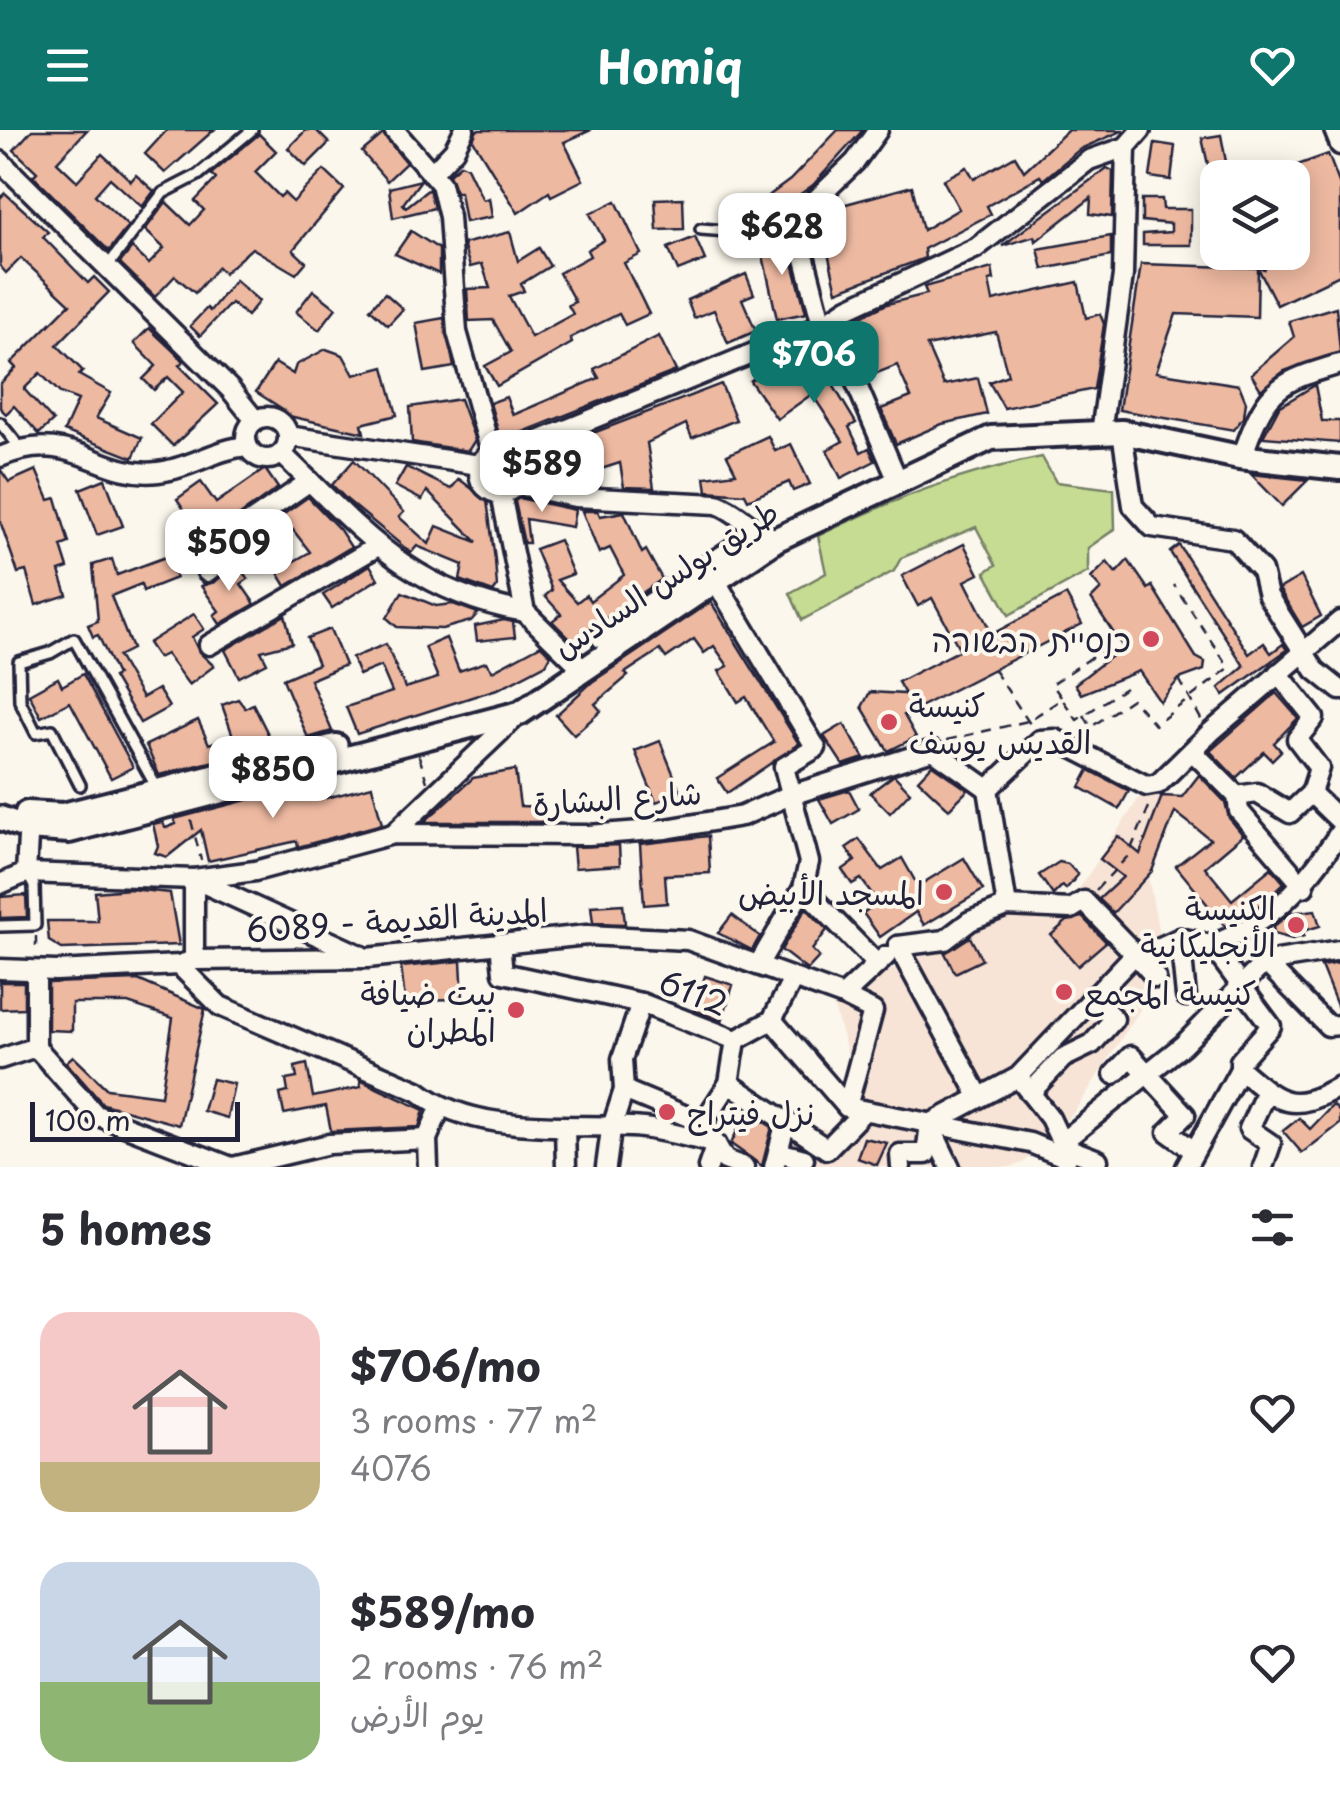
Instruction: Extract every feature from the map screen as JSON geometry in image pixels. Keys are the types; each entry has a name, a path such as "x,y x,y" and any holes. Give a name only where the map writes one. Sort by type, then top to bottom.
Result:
{"street":[{"path":"394,130 434,171 449,216 457,332 493,457 481,484 575,497 717,504 739,512 769,537"},
{"path":"434,171 454,150 464,130"},
{"path":"878,130 856,162 795,220 822,325 844,355 895,473"},
{"path":"493,457 822,325 848,308 976,248 1089,160 1126,147 1141,130"},
{"path":"1334,130 1340,145"},
{"path":"1126,147 1123,275 1109,428 1133,506 1152,527 1232,539 1262,570 1268,596 1315,670 1340,690"},
{"path":"0,161 238,397 255,420"},
{"path":"1246,446 1260,406 1281,386 1340,364"},
{"path":"255,420 276,419 285,445 310,481 402,567 441,589 525,612 577,664"},
{"path":"255,420 246,432 247,446 262,459 285,445 493,457 521,470 510,489 525,612"},
{"name":"طريق بولس السادس","path":"29,821 170,799 520,713 702,568 991,426 1109,428 1340,460"},
{"name":"طريق بولس السادس","path":"1109,428 1239,456 1340,468"},
{"path":"0,457 22,450 64,446 131,470 156,472 223,448 247,446"},
{"path":"207,572 225,558 216,546 310,481"},
{"name":"طريق بولس السادس","path":"170,799 494,707 577,664 715,580 769,537"},
{"path":"208,645 378,546"},
{"path":"715,580 816,748 784,767 788,796 810,862 802,888 758,965"},
{"path":"1006,906 988,789 1040,740 1055,739 1090,753 1147,786 1158,784 1211,732 1340,621"},
{"path":"1236,796 1258,793 1290,812 1311,793 1319,768 1297,739 1314,718 1278,673"},
{"path":"392,834 520,713"},
{"name":"شارع البشارة","path":"26,873 198,878 255,871 392,834 589,835 666,829 742,816 788,796 932,750 988,789"},
{"path":"1192,751 1236,796 1238,811 1304,887"},
{"path":"1311,793 1340,821"},
{"path":"0,804 29,821"},
{"path":"0,818 29,821"},
{"path":"0,884 26,873 29,821"},
{"path":"1211,946 1256,922 1304,887 1340,832"},
{"path":"367,958 198,878 186,962 220,1006 418,1091 440,1108 484,1118 564,1126 611,1130 628,1126 716,1144 725,1160 744,1167"},
{"path":"802,888 877,964"},
{"path":"624,1090 703,1123 729,1083 828,1158 855,1109 872,1010 844,996 898,946 946,940 970,921 1006,906 1071,909 1084,900 1156,978"},
{"name":"المدينة القديمة - 6089","path":"0,969 36,971 186,962 367,958 587,934 688,940 792,981 844,996"},
{"path":"1180,938 1186,996"},
{"path":"930,1124 1018,1077 1135,954 1145,954 1180,938 1211,946 1272,1026 1240,1061 1240,1069 1190,1159 1168,1132 1186,1115 1216,1110"},
{"name":"6112","path":"500,943 503,973 641,1003 736,1040 729,1083"},
{"path":"898,946 979,1096"},
{"path":"1066,1153 1242,985 1252,980 1265,962 1340,950"},
{"path":"1265,962 1328,1026 1340,1025"},
{"path":"36,971 36,1047 96,1115 232,1167 330,1144 427,1140"},
{"path":"736,1040 772,1020 792,981"},
{"path":"1030,1093 1062,1058 1092,1044 1114,1020 1091,997"},
{"path":"606,1167 611,1130 624,1090 622,1058 641,1003"},
{"path":"772,1020 855,1109 1098,1160"},
{"path":"0,1059 36,1047"},
{"path":"1114,1074 1131,1056 1186,1115"},
{"path":"1240,1069 1266,1092 1300,1103 1316,1103 1337,1093"},
{"path":"1018,1077 1066,1153"},
{"path":"1263,1167 1271,1144 1249,1130 1266,1092"},
{"path":"428,1167 427,1140 440,1108"},
{"path":"901,1167 900,1154 926,1154 930,1124"},
{"path":"930,1124 950,1167"},
{"path":"785,1125 776,1160 804,1159"},
{"path":"564,1126 566,1167"},
{"path":"708,1167 716,1144"},
{"path":"281,1156 301,1167"}],"lane":[{"path":"105,269 162,193 198,175 252,130"},
{"path":"701,230 739,232 795,220"},
{"path":"0,423 22,450"},
{"path":"80,785 52,730 36,733 20,701 19,662 74,640 170,799"},
{"path":"0,926 36,924 34,886 26,873"}],"path":[{"path":"1084,716 1091,726 1132,699 1155,725 1190,703 1229,668 1174,585"},
{"path":"1101,652 1052,684 1076,720 1125,688"},
{"path":"994,670 1040,740"},
{"path":"1179,679 1211,732"},
{"path":"938,742 1028,721 1062,698"},
{"path":"414,740 432,798"},
{"path":"1084,900 1128,856 1158,784"},
{"path":"170,799 198,878"},
{"path":"36,924 36,971"}],"shaded area":[{"path":"1158,784 1170,799 1147,871 1166,969 1075,1111 1023,1163 1011,1167 778,1167 792,1121 835,1132 849,1059 829,991 894,969 1010,915 1047,921 1061,916 1147,786"}],"green space":[{"path":"1042,457 1056,482 1114,489 1115,529 1088,548 1088,572 1009,615 985,572 996,565 976,527 901,558 894,571 802,620 790,593 826,573 818,536 927,489"}],"building":[{"path":"32,130 87,130 57,162 77,181 102,154 131,181 136,175 154,191 142,207 110,178 95,195 128,226 109,251 33,176 37,172 14,150"},
{"path":"167,130 214,130 165,173 145,154"},
{"path":"306,130 316,130 329,143 306,166 288,148"},
{"path":"477,130 591,130 564,142 583,180 551,196 549,192 518,213 473,140"},
{"path":"838,130 863,130 813,185 773,214 763,200 790,180"},
{"path":"1068,130 1124,130 1080,149 1043,180 1040,176 987,206 991,214 924,249 925,258 837,291 824,236 816,238 812,221 824,210 912,186 923,230 959,209 943,180 967,167 974,179 1015,156 1024,171"},
{"path":"259,134 276,151 255,172 280,197 284,193 293,202 324,170 344,189 293,250 306,262 296,274 252,248 224,273 218,267 195,293 175,276 155,297 120,263 132,248 149,264 164,248 145,230 166,202 190,225 204,210 195,201 216,179 211,174"},
{"path":"383,134 406,163 387,181 362,152"},
{"path":"1221,135 1226,160 1207,160 1202,138"},
{"path":"1155,143 1175,146 1171,180 1150,177"},
{"path":"1328,154 1340,185 1340,275 1277,305 1259,270 1310,270 1310,160"},
{"path":"461,164 467,167 483,200 489,198 492,217 465,222 460,192 456,192 449,174"},
{"path":"1107,168 1113,171 1112,217 1090,214 1091,198 1036,241 1035,236 1002,246"},
{"path":"421,180 403,204 406,207 429,189 434,208 393,218 389,188"},
{"path":"5,193 48,232 43,237 88,283 94,277 109,292 57,345 83,371 79,375 111,393 96,418 142,438 133,458 64,431 78,400 60,393 40,373 24,389 53,421 39,434 14,406 6,414 0,408 0,384 16,368 11,363 70,304 21,258 6,273 0,266 0,198"},
{"path":"683,198 684,229 657,230 655,199"},
{"path":"1142,199 1162,199 1163,209 1191,209 1191,245 1143,245 1143,234 1171,232 1171,224 1142,221"},
{"path":"616,201 641,254 624,263 649,314 625,325 619,314 570,338 572,343 497,386 485,366 511,352 493,320 469,321 467,289 490,288 482,264 470,267 463,244 510,232 518,261 539,248 550,266 521,284 524,291 509,296 531,337 573,314 568,305 575,302 559,273 590,256 587,250 604,240 590,214"},
{"path":"411,231 439,249 439,274 395,254"},
{"path":"786,236 806,313 777,319 760,242"},
{"path":"1111,236 1111,256 1043,269 1038,249"},
{"path":"695,237 705,260 678,271 668,248"},
{"path":"1141,264 1258,270 1257,317 1176,314 1156,372 1239,385 1246,402 1244,416 1234,430 1119,410"},
{"path":"992,268 994,280 989,281 993,301 1078,282 1086,318 1100,314 1104,324 1094,389 1004,408 989,382 1008,375 996,332 927,346 944,385 978,378 987,414 942,424 896,444 881,409 911,397 897,365 867,377 841,327 887,304 927,294 924,287"},
{"path":"746,274 754,294 742,299 756,331 728,343 714,310 694,318 687,300"},
{"path":"235,280 259,301 247,316 231,303 200,336 190,326 207,308 210,311"},
{"path":"313,290 336,308 319,330 296,312"},
{"path":"385,293 403,309 388,325 370,309"},
{"path":"1336,307 1340,352 1284,371 1261,390 1251,374 1294,337 1289,321"},
{"path":"444,318 454,367 425,372 416,323"},
{"path":"149,328 184,361 179,365 218,404 173,446 151,424 183,392 168,377 154,390 143,379 156,366 134,343"},
{"path":"659,336 676,371 501,441 490,403 506,397 513,415 599,378 594,369"},
{"path":"326,349 343,355 354,375 384,367 397,415 362,424 364,433 280,414 284,410 256,392 275,363 293,374 296,365"},
{"path":"812,350 856,423 849,427 861,452 869,448 875,461 841,478 827,450 843,441 812,394 777,419 750,381 770,366 777,375"},
{"path":"721,384 736,420 692,438 686,424 647,443 654,488 624,487 620,463 592,472 580,438"},
{"path":"1315,385 1322,421 1340,421 1340,443 1263,437 1279,407"},
{"path":"460,399 475,440 468,451 412,442 410,407"},
{"path":"768,436 775,451 791,444 810,484 793,491 789,482 748,500 745,494 707,491 705,477 736,473 727,455"},
{"path":"354,460 404,512 399,517 429,544 437,526 477,542 427,491 422,500 395,486 406,467 451,489 459,479 487,500 497,587 493,592 460,580 463,565 417,546 411,553 346,499 332,485"},
{"path":"0,469 9,482 36,470 49,500 56,498 69,543 61,546 68,568 59,571 67,595 36,605 26,571 18,573 0,521"},
{"path":"265,469 278,488 205,540 177,499 201,482 216,503"},
{"path":"1251,474 1308,480 1282,506"},
{"path":"105,479 123,526 97,535 80,489"},
{"path":"308,497 351,547 286,586 277,571 310,552 293,530 250,558 240,545"},
{"path":"514,497 575,510 572,527 526,519 529,543 524,543"},
{"path":"582,511 598,511 600,516 624,512 642,553 646,550 662,579 573,642 552,621 561,614 545,596 552,590 535,549 559,540 573,574 557,580 577,602 586,595 590,601 624,575 610,548 599,553"},
{"path":"964,544 979,574 965,581 992,634 1066,595 1082,624 904,715 916,737 888,751 862,707 870,692 905,694 898,682 960,650 932,598 918,606 902,576"},
{"path":"1179,545 1249,654 1264,643 1271,653 1283,644 1287,650 1224,695 1219,688 1244,666 1170,552"},
{"path":"168,556 176,578 143,591 141,584 111,596 132,649 118,656 142,698 158,689 169,707 140,723 113,677 117,675 98,635 93,637 88,625 98,621 93,565 112,559 117,575"},
{"name":"כנסיית הבשורה","path":"1128,560 1148,589 1152,586 1196,657 1205,662 1204,670 1179,679 1160,702 1139,671 1081,694 1075,684 1123,647 1091,599 1101,589 1091,578 1107,562 1116,573"},
{"path":"236,563 248,579 241,584 255,604 220,624 214,615 219,611 201,586 215,582"},
{"path":"370,565 378,579 332,608 323,595"},
{"path":"1301,576 1321,616 1302,627 1279,589"},
{"path":"402,592 436,606 453,604 478,613 471,621 442,629 397,627 387,618"},
{"path":"711,602 799,744 727,793 717,778 774,742 746,697 738,702 719,671 728,666 714,646 704,653 694,639 666,658 660,650 625,673 628,676 595,704 601,711 574,735 556,715 592,682"},
{"path":"194,614 204,629 192,637 199,652 214,666 189,685 166,654 158,658 148,643"},
{"path":"285,615 292,643 261,651 267,663 239,677 225,650"},
{"path":"513,622 515,637 477,641 475,626"},
{"path":"330,629 345,665 310,680 332,731 308,738 283,679 318,664 307,638"},
{"path":"446,638 459,671 486,662 492,671 541,645 551,655 546,664 500,688 357,734 346,707 392,692 381,666 359,675 352,658 386,644 405,688 438,678 425,647"},
{"path":"83,674 133,767 111,778 70,702 41,717 29,694 58,678 62,686"},
{"path":"1276,693 1298,718 1274,743 1281,751 1272,760 1264,752 1236,778 1210,751"},
{"path":"238,699 245,708 253,704 274,746 159,775 146,745 198,720 209,744 233,736 222,705"},
{"path":"844,724 864,758 843,765 824,736"},
{"path":"660,741 681,793 656,802 635,751"},
{"path":"932,765 968,790 949,809 918,780"},
{"path":"515,770 520,806 543,807 544,822 424,822 473,778"},
{"path":"1089,770 1129,791 1119,809 1080,787"},
{"path":"894,775 910,792 890,813 870,793"},
{"path":"1199,775 1225,802 1229,818 1243,835 1205,867 1232,900 1271,868 1284,883 1262,904 1225,926 1176,866 1210,839 1175,812 1152,871 1113,913 1099,899 1123,877 1100,859 1118,836 1140,854 1162,796 1182,797"},
{"path":"323,780 327,798 372,786 382,824 298,847 297,841 208,861 201,830 167,857 155,853 158,846 153,824 162,822 166,828 176,824 174,819"},
{"path":"849,790 859,809 833,824 819,799"},
{"path":"708,836 710,873 665,875 667,903 644,905 640,844"},
{"path":"859,839 882,870 902,858 918,886 964,858 983,890 924,925 916,912 880,937 863,913 878,902 861,879 852,884 842,870 855,861 846,848"},
{"path":"619,845 620,865 575,868 573,847"},
{"path":"1059,862 1068,864 1078,875 1066,889 1062,886 1053,895 1039,875"},
{"path":"130,889 170,893 179,945 62,949 49,941 47,921 98,921 95,892"},
{"path":"26,895 27,917 0,918 0,897"},
{"path":"623,904 625,924 593,923 591,906"},
{"path":"806,908 827,930 812,950 819,957 807,970 781,950"},
{"name":"الكنيسة الأنجليكانية","path":"1315,910 1320,926 1303,931 1304,936 1292,939 1274,934 1273,927 1290,913"},
{"path":"732,915 760,936 752,950 718,933"},
{"path":"1082,917 1106,942 1078,966 1051,935 1067,921"},
{"path":"970,937 982,960 955,973 945,953"},
{"path":"461,961 463,999 405,1000 401,967"},
{"path":"1340,963 1340,1013 1321,966"},
{"path":"705,976 733,985 722,1021 694,1010"},
{"path":"138,980 205,1009 179,1125 103,1104 66,1062 73,1056 107,1089 161,1096 173,1018 128,1003 72,1003 72,1031 48,1030 48,983"},
{"path":"0,982 24,982 24,1008 0,1009"},
{"path":"307,1064 313,1097 361,1087 360,1080 424,1110 419,1127 331,1131 326,1106 284,1114 280,1094 288,1092 286,1080 297,1078 295,1067"},
{"path":"212,1079 234,1084 227,1118 203,1111"},
{"path":"1333,1105 1340,1112 1340,1124 1302,1153 1283,1131 1299,1118 1310,1129"},
{"path":"746,1111 772,1127 762,1166 731,1144"},
{"path":"864,1138 887,1143 877,1165 857,1158"}],"place":[{"name":"כנסיית הבשורה","path":"1151,639"},
{"name":"كنيسة القديس يوسف","path":"889,722"},
{"name":"المسجد الأبيض","path":"944,892"},
{"name":"الكنيسة الأنجليكانية","path":"1296,925"},
{"name":"كنيسة المجمع","path":"1064,992"},
{"name":"بيت ضيافة المطران","path":"516,1010"},
{"name":"نزل فيتراج","path":"667,1112"}]}
